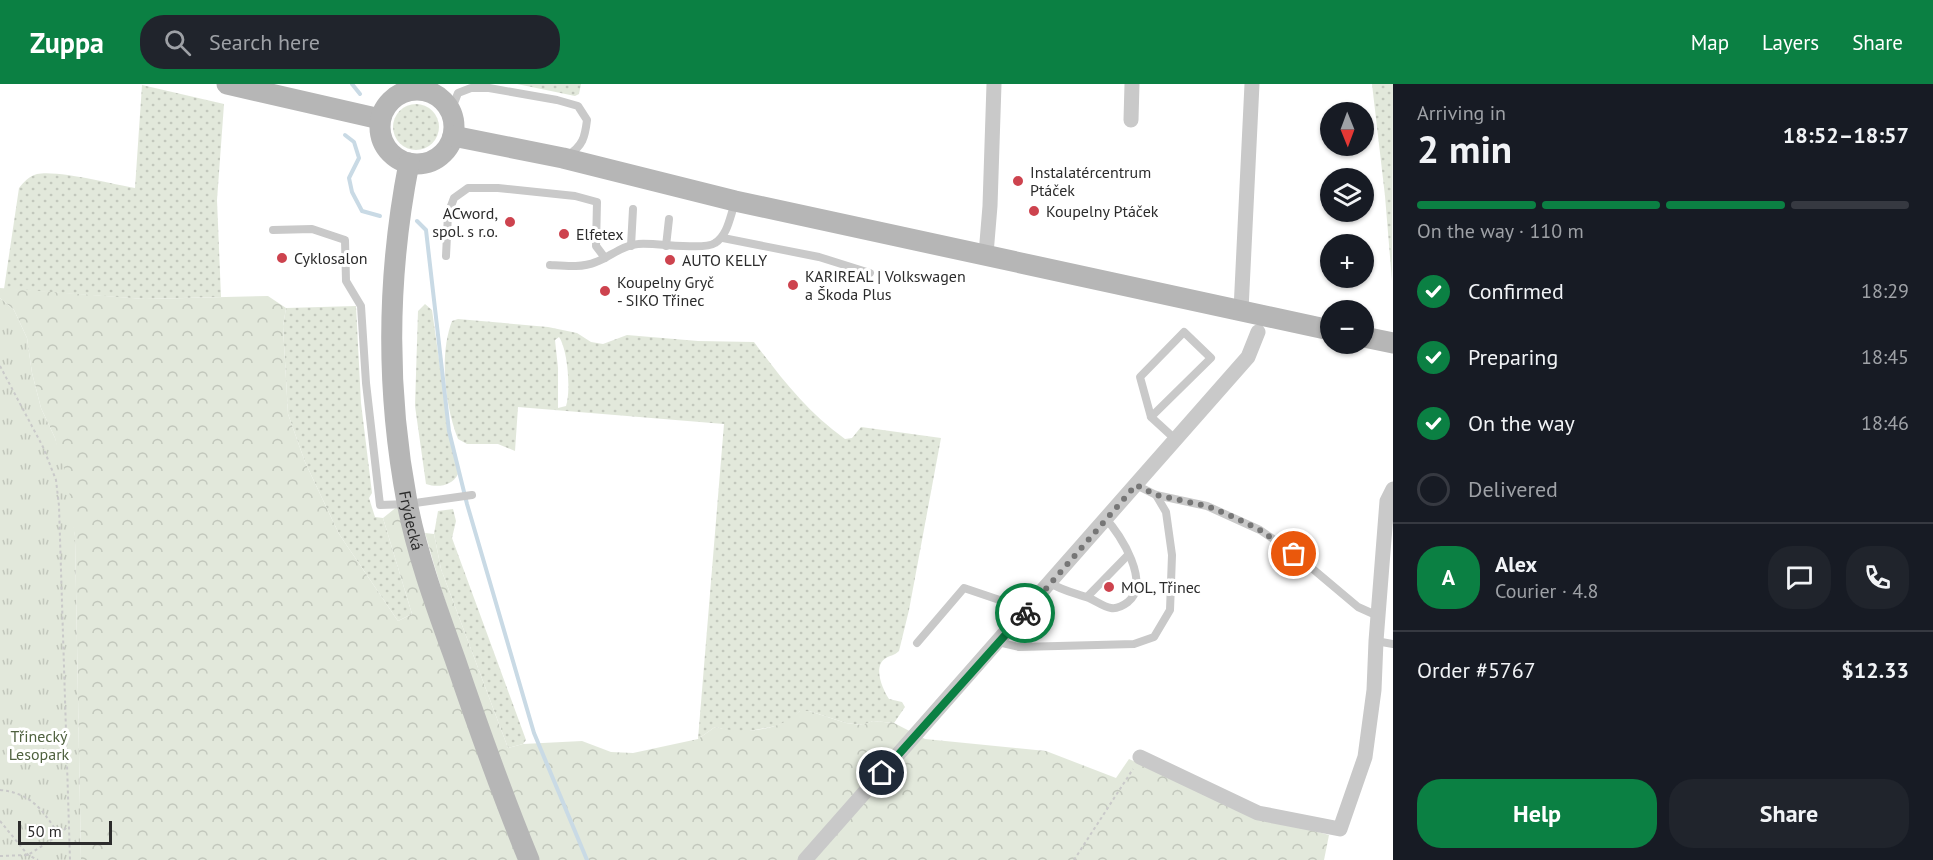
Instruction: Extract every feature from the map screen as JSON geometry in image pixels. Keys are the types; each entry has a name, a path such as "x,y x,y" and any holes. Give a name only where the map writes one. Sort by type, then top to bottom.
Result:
{"main road":[{"path":"227,84 265,89 380,118"},
{"path":"426,87 451,111 454,123 453,136 441,155 431,161 420,164 398,159 382,142 380,118 384,108 402,92 426,87"},
{"path":"453,136 563,158 735,201 1320,328"},
{"name":"Frýdecká","path":"409,163 396,241 391,330 396,426 408,504 434,600 494,771 529,860"},
{"path":"1374,339 1393,344"}],"street":[{"path":"986,254 994,84"},
{"path":"1131,120 1132,84"},
{"path":"1241,310 1252,84"},
{"path":"805,860 1248,357 1258,332"},
{"path":"1140,758 1258,813 1340,829 1365,757 1374,690 1387,501 1393,489"}],"lane":[{"path":"451,111 458,93 471,88 500,90 578,106 587,120 585,139 576,150 563,158"},
{"path":"446,256 448,214 454,198 468,188 498,188 575,196 597,202 596,246 605,258"},
{"path":"550,265 572,267 595,263 637,244 712,245 723,238 735,201"},
{"path":"631,246 633,208"},
{"path":"666,246 669,219"},
{"path":"273,230 312,229 345,240 346,281 361,306 366,383 380,506 472,495"},
{"path":"723,238 819,257 870,273"},
{"path":"1152,417 1211,358 1184,332 1140,377 1152,417 1175,439"},
{"path":"1136,485 1156,495 1207,506 1260,530 1294,554 1358,607 1378,616"},
{"path":"997,642 1018,647 1074,646 1134,644 1154,637 1170,610 1172,555 1166,512 1156,495"},
{"path":"1050,583 1063,591 1088,597 1111,608 1123,606 1132,598 1137,590 1137,578 1119,532 1106,519"},
{"path":"1088,597 1128,555"},
{"path":"917,643 964,588 1028,609"},
{"path":"1376,641 1393,644"}],"path":[{"path":"0,366 43,447 56,480 59,506 70,860"},
{"path":"1074,860 1140,758"},
{"path":"0,790 16,792 43,810 59,835"},
{"path":"0,821 28,855 38,860"},
{"path":"0,856 28,855 59,835 69,825"}],"green space":[{"path":"517,84 581,84 579,94 575,96"},
{"path":"1372,84 1393,84 1392,281 1385,196"},
{"path":"142,85 224,104 217,200 221,297 145,299 4,289 19,188 25,181 37,174 47,173 135,188"},
{"path":"421,104 433,110 438,118 438,136 433,144 425,149 411,150 403,147 396,140 393,122 396,114 403,107"},
{"path":"0,288 145,299 268,296 286,308 283,326 288,414 305,462 339,534 398,621 412,614 383,518 398,506 518,860 81,860 75,536 55,438 41,408 32,373 27,338 14,310 0,298"},
{"name":"Třinecký Lesopark","path":"0,298 14,310 27,338 32,373 41,408 55,438 68,482 75,536 81,860 0,860"},
{"path":"425,304 432,310 448,423 458,474 452,481 440,486 426,484 415,406 418,311"},
{"path":"356,306 361,403 372,493 369,498 375,517 383,518 412,614 398,621 339,534 305,462 288,414 283,326 286,308"},
{"path":"458,319 548,327 577,333 591,342 603,344 627,335 698,341 754,342 807,406 845,439 852,438 861,427 941,438 909,610 899,651 882,662 879,672 889,699 902,702 905,707 894,723 873,721 863,725 846,723 809,711 800,711 792,720 776,726 744,732 715,727 698,739 724,424 518,407 515,451 498,444 467,444 458,439 453,426 445,380 446,349 452,321","holes":["559,337 568,371 568,399 566,406 558,408 555,340"]},
{"path":"453,509 456,521 452,538 526,740 523,744 508,748 441,569 434,534 438,511"},
{"path":"425,533 434,534 441,569 508,748 523,744 582,741 611,752 633,753 698,739 715,727 760,730 782,723 800,711 809,711 846,723 862,725 873,721 894,723 925,739 1046,751 1116,778 1129,759 1245,812 1329,835 1324,860 539,860 478,698"}],"waterway":[{"path":"352,84 360,94"},
{"path":"345,135 354,142 359,158 349,178 352,192 362,211 380,216"},
{"path":"417,221 426,230 449,431 467,504 534,733 587,860"}],"way so far":[{"path":"1025,613 1136,485 1156,495 1207,506 1236,518 1260,530 1294,554"}],"place":[{"name":"Instalatércentrum Ptáček","path":"1018,181"},
{"name":"Koupelny Ptáček","path":"1034,211"},
{"name":"ACword, spol. s r.o.","path":"510,222"},
{"name":"Elfetex","path":"564,234"},
{"name":"Cyklosalon","path":"282,258"},
{"name":"AUTO KELLY","path":"670,260"},
{"name":"KARIREAL | Volkswagen a Škoda Plus","path":"793,285"},
{"name":"Koupelny Gryč - SIKO Třinec","path":"605,291"},
{"name":"MOL, Třinec","path":"1109,587"}],"route":[{"path":"882,773 1025,613"}]}
